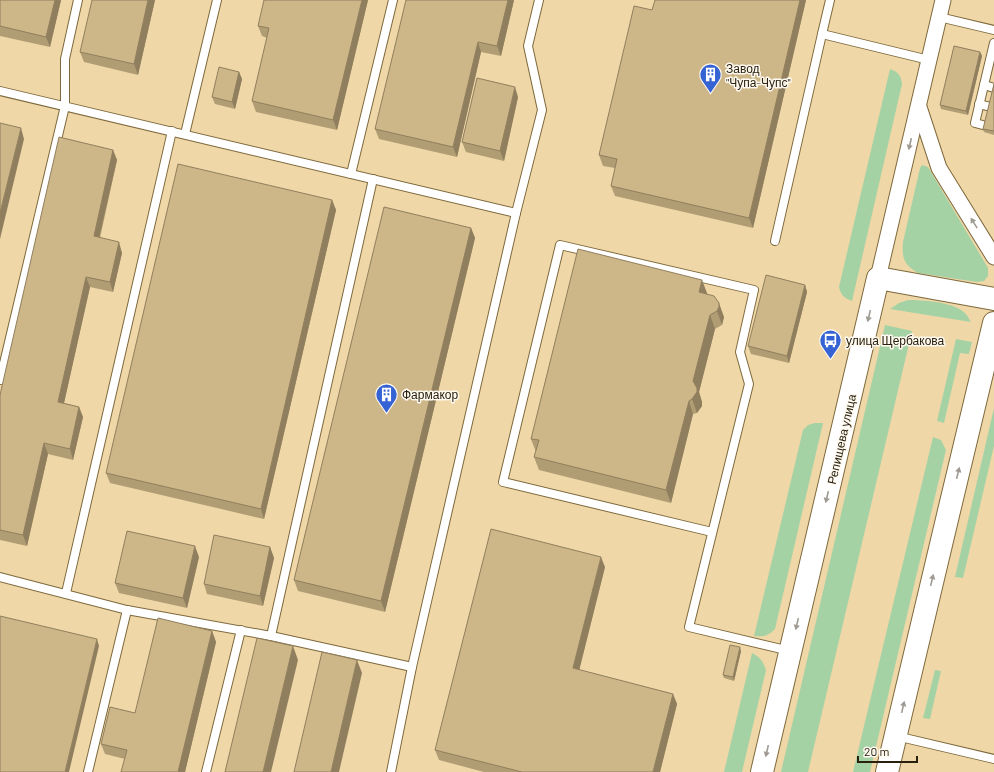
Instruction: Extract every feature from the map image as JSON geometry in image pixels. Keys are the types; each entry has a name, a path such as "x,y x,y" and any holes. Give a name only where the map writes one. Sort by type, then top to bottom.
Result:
{"street":[{"name":"Репищева улица","path":"762,772 943,0"},
{"path":"918,106 940,168 994,256"},
{"path":"878,278 994,299"},
{"path":"888,772 994,323"}],"lane":[{"path":"0,380 65,106 65,59 78,0"},
{"path":"185,134 217,0"},
{"path":"351,174 393,0"},
{"path":"391,772 412,667 516,213 542,110 528,46 538,0"},
{"path":"775,241 830,0"},
{"path":"939,17 994,30"},
{"path":"822,34 929,60"},
{"path":"994,47 991,67 984,85 975,123 994,128"},
{"path":"984,85 994,88"},
{"path":"0,91 516,213"},
{"path":"979,104 994,108"},
{"path":"66,593 172,131"},
{"path":"271,636 373,179"},
{"path":"712,532 503,482 560,245 754,290 740,352 749,384 689,627 791,651"},
{"path":"0,577 127,610 271,636 412,667"},
{"path":"88,772 127,610"},
{"path":"206,772 241,630"},
{"path":"896,736 994,759"}],"green space":[{"path":"890,69 899,74 902,84 852,301 843,296 839,287"},
{"path":"922,165 928,167 988,268 988,276 984,281 977,282 918,273 909,267 904,260 903,242 920,168"},
{"path":"908,300 943,303 956,307 967,315 971,322 890,309 899,303"},
{"path":"885,325 912,331 808,772 781,772"},
{"path":"956,339 972,342 969,354 960,353 944,423 937,421"},
{"path":"994,408 994,446 963,578 955,577"},
{"path":"823,423 775,629 765,636 754,636 803,430 808,425"},
{"path":"933,437 941,440 946,450 870,772 853,772"},
{"path":"752,653 761,660 766,670 742,772 724,772"},
{"path":"935,670 941,671 930,719 923,718"}],"building":[{"path":"0,0 55,0 46,37 0,26"},
{"path":"92,0 148,0 134,64 80,52"},
{"path":"264,0 362,0 333,120 252,101 269,28 258,26"},
{"path":"406,0 508,0 497,46 478,42 453,147 375,129"},
{"name":"Завод \"Чупа-Чупс\"","path":"655,0 800,0 749,218 611,186 617,159 599,155 634,6 652,10"},
{"path":"954,46 980,52 966,111 940,105"},
{"path":"219,67 239,72 232,102 212,97"},
{"path":"477,78 515,87 500,151 462,142"},
{"path":"994,84 994,131 983,129"},
{"path":"0,123 21,128 0,213"},
{"path":"59,137 113,150 94,236 119,242 110,282 86,277 58,402 79,407 70,449 44,443 23,535 0,530 0,395"},
{"path":"178,164 332,200 261,509 106,473"},
{"name":"Фармакор","path":"384,207 471,228 381,601 294,580"},
{"path":"578,249 702,280 699,292 714,296 719,303 717,311 710,315 693,381 697,388 697,392 689,401 666,490 534,457 539,440 531,439"},
{"path":"766,275 805,285 787,356 748,346"},
{"path":"491,529 601,557 573,668 673,694 653,772 522,772 435,750"},
{"path":"127,531 195,546 183,598 115,583"},
{"path":"214,535 270,547 260,596 204,584"},
{"path":"0,616 97,639 65,772 0,772"},
{"path":"158,618 212,631 178,772 121,772 127,750 101,744 110,707 135,713"},
{"path":"257,638 293,646 263,772 225,772"},
{"path":"730,645 740,647 733,677 723,675"},
{"path":"322,652 357,660 331,772 294,772"}],"place":[{"name":"Завод \"Чупа-Чупс\"","path":"711,94"},
{"name":"улица Щербакова","path":"831,360"},
{"name":"Фармакор","path":"386,414"}]}
